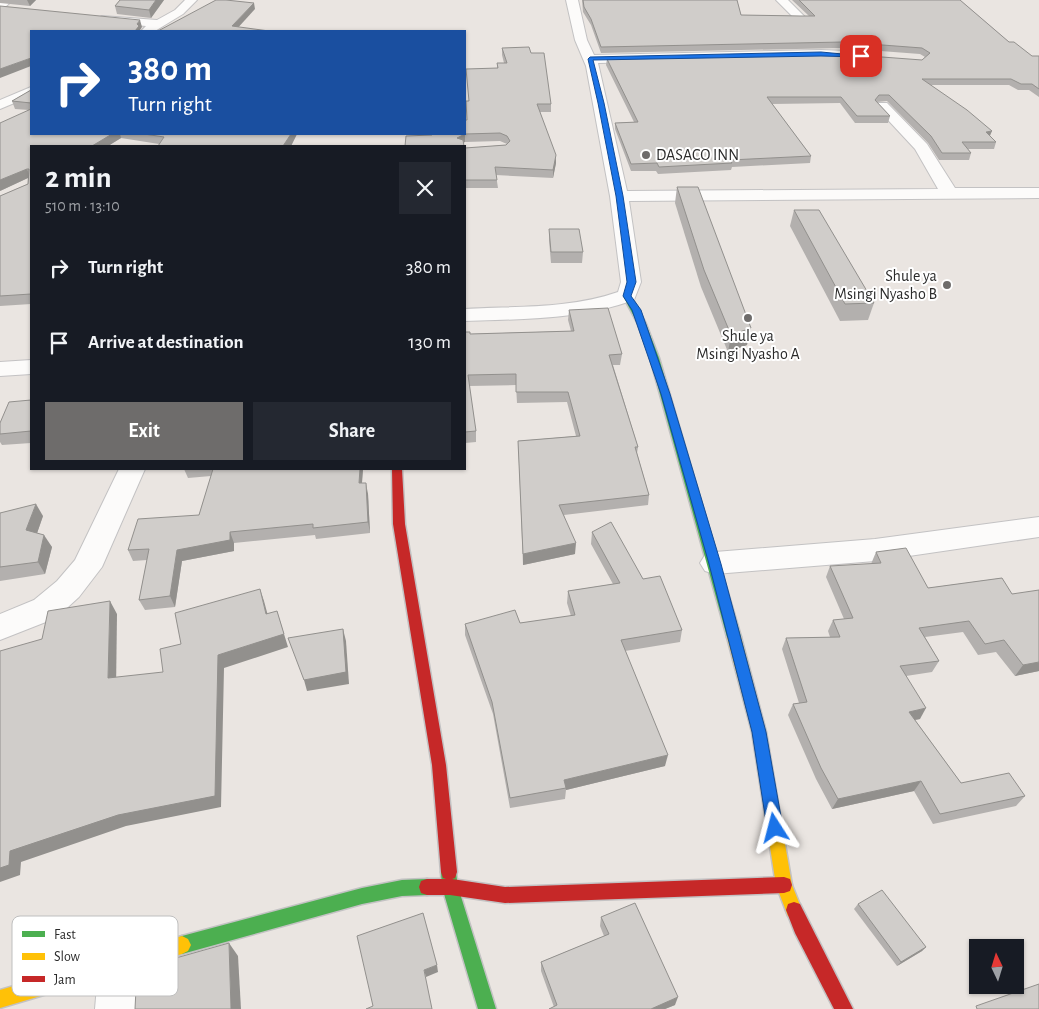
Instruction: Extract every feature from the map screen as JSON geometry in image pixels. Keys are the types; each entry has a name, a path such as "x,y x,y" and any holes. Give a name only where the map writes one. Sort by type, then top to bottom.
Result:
{"street":[{"path":"149,30 179,12 191,0"},
{"path":"466,315 573,309 610,303 627,296 632,282 619,196 601,103 590,59 581,40 572,0"},
{"path":"782,0 799,17"},
{"path":"89,17 158,24"},
{"path":"590,59 821,54 880,57"},
{"path":"0,105 30,91"},
{"path":"882,106 921,147 949,193"},
{"path":"619,196 1039,193"},
{"path":"627,296 637,310 666,394 715,564 759,732 784,885 801,927 844,1009"},
{"path":"18,368 30,348"},
{"path":"0,627 45,609 68,589 87,567 132,470"},
{"path":"397,470 399,524 439,765 450,887 487,1009"},
{"path":"715,564 875,550 1039,527"},
{"path":"178,946 362,896 402,888 450,887 505,895 784,885"},
{"path":"0,998 12,994"},
{"path":"117,1009 118,996"}],"building":[{"path":"120,0 156,0 149,10 115,6"},
{"path":"216,0 226,0 254,3 232,26 262,30 160,30"},
{"path":"583,0 737,0 741,15 815,16 799,0 960,0 1009,42 1014,42 1032,56 1039,56 1039,89 1032,84 1021,84 1011,79 922,79 967,110 992,131 986,132 996,142 962,142 971,153 942,153 931,136 889,95 879,95 875,100 890,116 857,116 841,97 767,97 811,156 730,160 732,163 659,167 657,163 631,164 615,123 638,122 607,59 842,54 922,60 930,53 922,48 843,42 601,47 591,19 584,7"},
{"path":"0,6 140,20 136,30 30,30 30,58 0,69"},
{"path":"529,47 531,53 544,53 551,104 537,104 556,155 553,170 495,167 497,180 466,180 466,148 506,145 510,141 507,136 500,133 466,134 466,101 469,101 466,69 498,68 497,63 507,63 502,48"},
{"path":"30,91 30,103 12,101"},
{"path":"30,109 30,135 110,135 94,145 30,145 30,294 0,296 0,196 28,184 29,169 0,180 0,123"},
{"path":"151,135 290,135 284,145 159,145 164,137"},
{"path":"463,135 457,138 463,140 464,145 405,145 406,136"},
{"path":"677,187 698,187 751,328 731,335 704,270"},
{"path":"794,210 819,210 874,303 845,304"},
{"path":"549,229 579,229 583,252 551,252"},
{"path":"608,308 622,354 609,355 638,447 635,447 649,495 559,505 576,543 523,554 518,441 580,436 568,392 516,392 516,374 468,375 476,431 466,432 466,332 470,332 470,334 574,331 569,310"},
{"path":"30,400 30,431 0,434 0,423 9,402"},
{"path":"213,470 360,470 359,483 366,483 368,522 313,528 313,524 230,532 230,540 177,550 170,596 139,600 149,549 128,550 138,519 199,515"},
{"path":"36,504 26,530 44,535 38,562 0,567 0,513"},
{"path":"611,522 643,579 660,576 682,630 621,640 668,755 564,780 566,788 510,798 492,702 465,624 515,610 520,623 575,615 568,591 620,583 592,532"},
{"path":"906,548 928,588 1002,578 1012,594 1039,590 1039,662 1023,665 1004,640 985,644 969,621 919,628 939,661 900,666 926,708 909,712 961,783 1009,773 1025,796 940,814 921,781 838,799 821,768 793,704 807,702 786,638 840,637 833,620 853,618 830,566 881,563 876,552"},
{"path":"260,589 266,614 277,611 284,634 218,655 215,796 118,815 10,851 9,865 0,868 0,651 42,639 48,611 110,601 108,678 163,672 160,649 181,644 175,613"},
{"path":"343,629 346,672 304,680 288,638"},
{"path":"882,890 926,947 901,962 858,904"},
{"path":"635,903 678,997 651,1009 549,1009 557,1005 541,962 609,934 601,917"},
{"path":"423,913 437,965 424,970 432,1009 366,1009 373,1006 357,936"},
{"path":"229,943 231,1009 135,1009 136,996 178,996 178,957"},
{"path":"1039,984 1039,1009 977,1009 976,1006 1010,994 1024,994 1024,989"}],"traffic: fast":[{"path":"627,296 642,324 655,358 734,637"},
{"path":"449,872 450,887 487,1009"},
{"path":"182,945 362,896 402,888 427,887"}],"traffic: slow":[{"path":"734,637 759,732 784,885 794,910"},
{"path":"178,946 182,945"},
{"path":"0,999 12,995"}],"traffic: jam":[{"path":"397,470 399,524 439,765 449,872"},
{"path":"427,887 450,887 505,895 784,885"},
{"path":"794,910 844,1009"}],"place":[{"name":"DASACO INN","path":"646,155"},
{"name":"Shule ya Msingi Nyasho B","path":"947,285"},
{"name":"Shule ya Msingi Nyasho A","path":"748,318"}],"route":[{"path":"775,828 759,732 715,564 666,394 637,310 627,296 632,282 619,196 601,103 590,59 821,54 861,56"}]}
